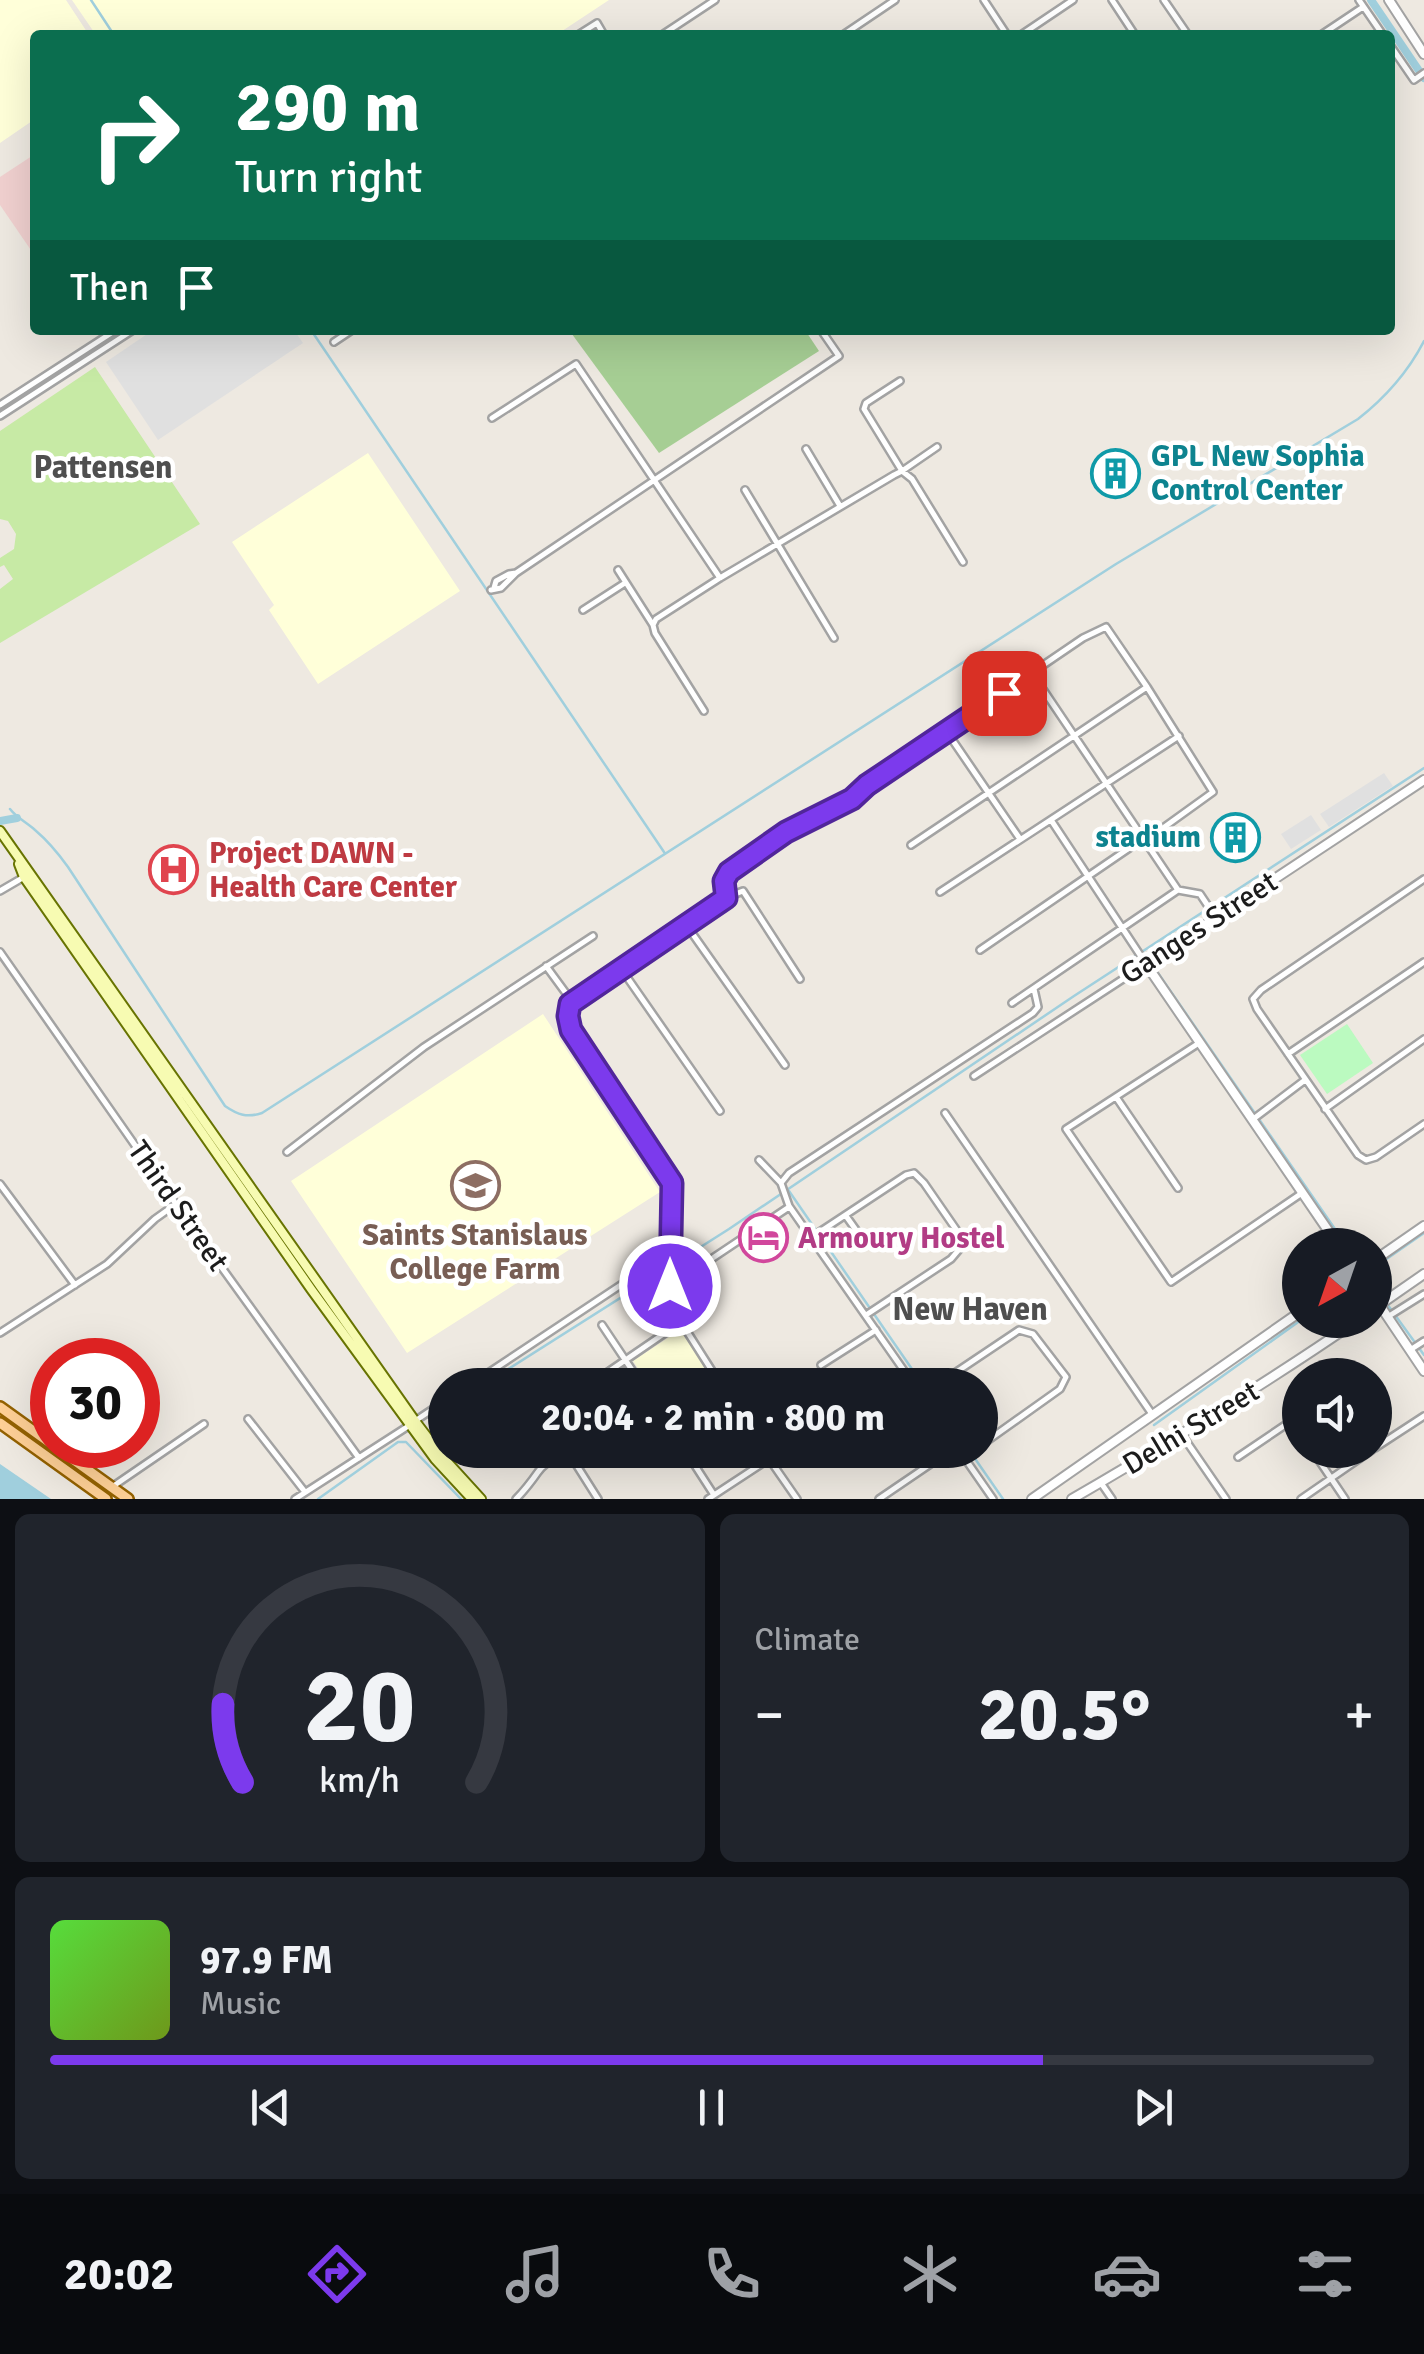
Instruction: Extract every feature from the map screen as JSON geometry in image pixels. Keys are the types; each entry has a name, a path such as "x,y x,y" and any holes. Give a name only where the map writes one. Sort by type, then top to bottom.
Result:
{"main road":[{"path":"0,831 435,1459 472,1499"},
{"path":"15,854 24,877 310,1289 412,1423 482,1499"},
{"path":"0,1407 128,1499"},
{"path":"0,1423 106,1499"}],"street":[{"path":"670,30 716,0"},
{"path":"850,30 895,0"},
{"path":"984,0 1004,30"},
{"path":"1029,30 1074,0"},
{"path":"1112,0 1132,30"},
{"path":"1164,0 1185,30"},
{"path":"1389,0 1424,54"},
{"path":"1327,30 1361,3 1380,30"},
{"path":"1395,52 1414,80 1424,72"},
{"path":"0,405 108,335"},
{"path":"0,416 125,335"},
{"path":"334,342 344,335"},
{"path":"493,589 496,581 516,573 838,356 825,335"},
{"path":"492,418 576,364 720,578"},
{"path":"900,381 866,403 864,409 963,562"},
{"path":"653,624 720,578 937,447"},
{"path":"806,448 840,506"},
{"path":"745,490 834,638"},
{"path":"618,570 704,712"},
{"path":"583,610 625,584"},
{"path":"726,898 724,881 729,872 786,832 852,799 1083,638 1106,628 1213,792 980,950"},
{"path":"1032,674 1178,890"},
{"path":"911,845 1147,687"},
{"path":"947,732 1020,839"},
{"path":"940,892 1178,736"},
{"name":"Ganges Street","path":"974,1076 1141,956 1424,780"},
{"path":"1052,820 1326,1228"},
{"path":"0,892 24,877"},
{"path":"1424,879 1252,999 1358,1155 1366,1160 1376,1157 1424,1124"},
{"path":"1012,1002 1178,890 1200,894 1212,911"},
{"path":"570,1004 726,898 743,892 800,978"},
{"path":"687,926 785,1066"},
{"path":"288,1152 406,1060 593,936"},
{"name":"Third Street","path":"0,952 359,1458"},
{"path":"1288,1054 1424,962"},
{"path":"546,966 568,996 571,1030 669,1176 673,1192 672,1297 682,1322 710,1368"},
{"path":"621,970 720,1111"},
{"path":"782,1186 789,1173 1033,1013 1038,1007 1034,988"},
{"path":"1325,1109 1424,1039"},
{"path":"1200,1043 1066,1129 1170,1282 1302,1193"},
{"path":"1254,1118 1305,1080"},
{"path":"1116,1097 1178,1188"},
{"path":"944,1113 1152,1414"},
{"path":"759,1160 782,1186 788,1203 869,1312 876,1330 902,1368"},
{"path":"814,1236 906,1175 914,1173 924,1183 963,1240 962,1246 951,1259 869,1312"},
{"path":"0,1184 75,1285"},
{"path":"670,1286 788,1203"},
{"path":"0,1334 107,1264 176,1204"},
{"path":"846,1216 866,1244"},
{"path":"1392,1248 1424,1226"},
{"path":"496,1368 670,1253"},
{"path":"1392,1294 1424,1274"},
{"path":"1392,1314 1424,1294"},
{"path":"614,1368 682,1322"},
{"path":"1392,1323 1424,1372"},
{"name":"Delhi Street","path":"1032,1499 1282,1324"},
{"path":"602,1325 631,1368"},
{"path":"821,1366 876,1330"},
{"path":"962,1368 1019,1330 1033,1334 1066,1378 1060,1389 998,1433"},
{"name":"Delhi Street","path":"1072,1499 1182,1435 1332,1338"},
{"path":"1410,1350 1423,1342"},
{"path":"295,1499 428,1413"},
{"path":"1392,1436 1424,1416"},
{"path":"248,1419 306,1492"},
{"path":"112,1488 204,1424"},
{"path":"1238,1457 1282,1427"},
{"path":"1182,1435 1226,1499"},
{"path":"516,1499 534,1482 541,1468"},
{"path":"578,1468 598,1499"},
{"path":"695,1468 711,1497 755,1468"},
{"path":"775,1468 797,1499"},
{"path":"879,1499 925,1468"},
{"path":"972,1468 993,1499"},
{"path":"1324,1468 1345,1499"},
{"path":"1302,1499 1345,1468"},
{"path":"1101,1483 1112,1499"}],"shaded area":[{"path":"0,0 66,0 86,30 30,30 30,122 0,143"},
{"path":"72,0 609,0 564,30 93,30"},
{"path":"30,157 30,249 0,205 0,177"},
{"path":"146,335 297,335 303,343 158,440 106,362"},
{"path":"368,453 460,591 318,684 269,610 274,605 232,542"},
{"path":"1384,773 1393,786 1329,827 1320,814"},
{"path":"1311,815 1321,830 1291,849 1281,834"},
{"name":"Saints Stanislaus College Farm","path":"543,1014 660,1192 407,1353 291,1181"},
{"path":"680,1330 706,1368 638,1368 633,1361"}],"green space":[{"path":"573,335 808,335 819,351 659,453"},
{"path":"95,367 200,524 0,643 0,589 13,579 4,565 0,567 0,558 14,549 16,534 8,521 0,519 0,431"},
{"path":"1347,1024 1373,1063 1327,1094 1300,1055"}],"water":[{"path":"0,1464 51,1499 0,1499"}],"waterway":[{"path":"91,0 111,30"},
{"path":"1371,0 1391,30"},
{"path":"1395,35 1424,78"},
{"path":"314,335 664,852"},
{"path":"10,809 44,838 68,867 225,1106 243,1115 262,1113 1116,564 1358,419 1396,383 1424,341"},
{"path":"510,1368 729,1229 1074,996 1424,768"},
{"path":"0,821 17,818"},
{"path":"1158,973 1334,1228"},
{"path":"789,1191 911,1368"},
{"path":"1392,1255 1424,1233"},
{"path":"1392,1311 1424,1355"},
{"path":"1154,1425 1282,1334"},
{"path":"318,1499 398,1442 406,1442 461,1499"},
{"path":"981,1468 1003,1499"}],"place":[{"name":"GPL New Sophia Control Center","path":"1116,473"},
{"name":"stadium","path":"1236,837"},
{"name":"Project DAWN - Health Care Center","path":"174,870"},
{"name":"Saints Stanislaus College Farm","path":"475,1186"},
{"name":"Armoury Hostel","path":"763,1238"}],"district":[{"name":"Pattensen","path":"103,467"},
{"name":"New Haven","path":"970,1309"}],"route":[{"path":"670,1286 672,1183 571,1030 570,1004 726,898 724,878 729,872 786,832 852,799 1004,693"}]}
